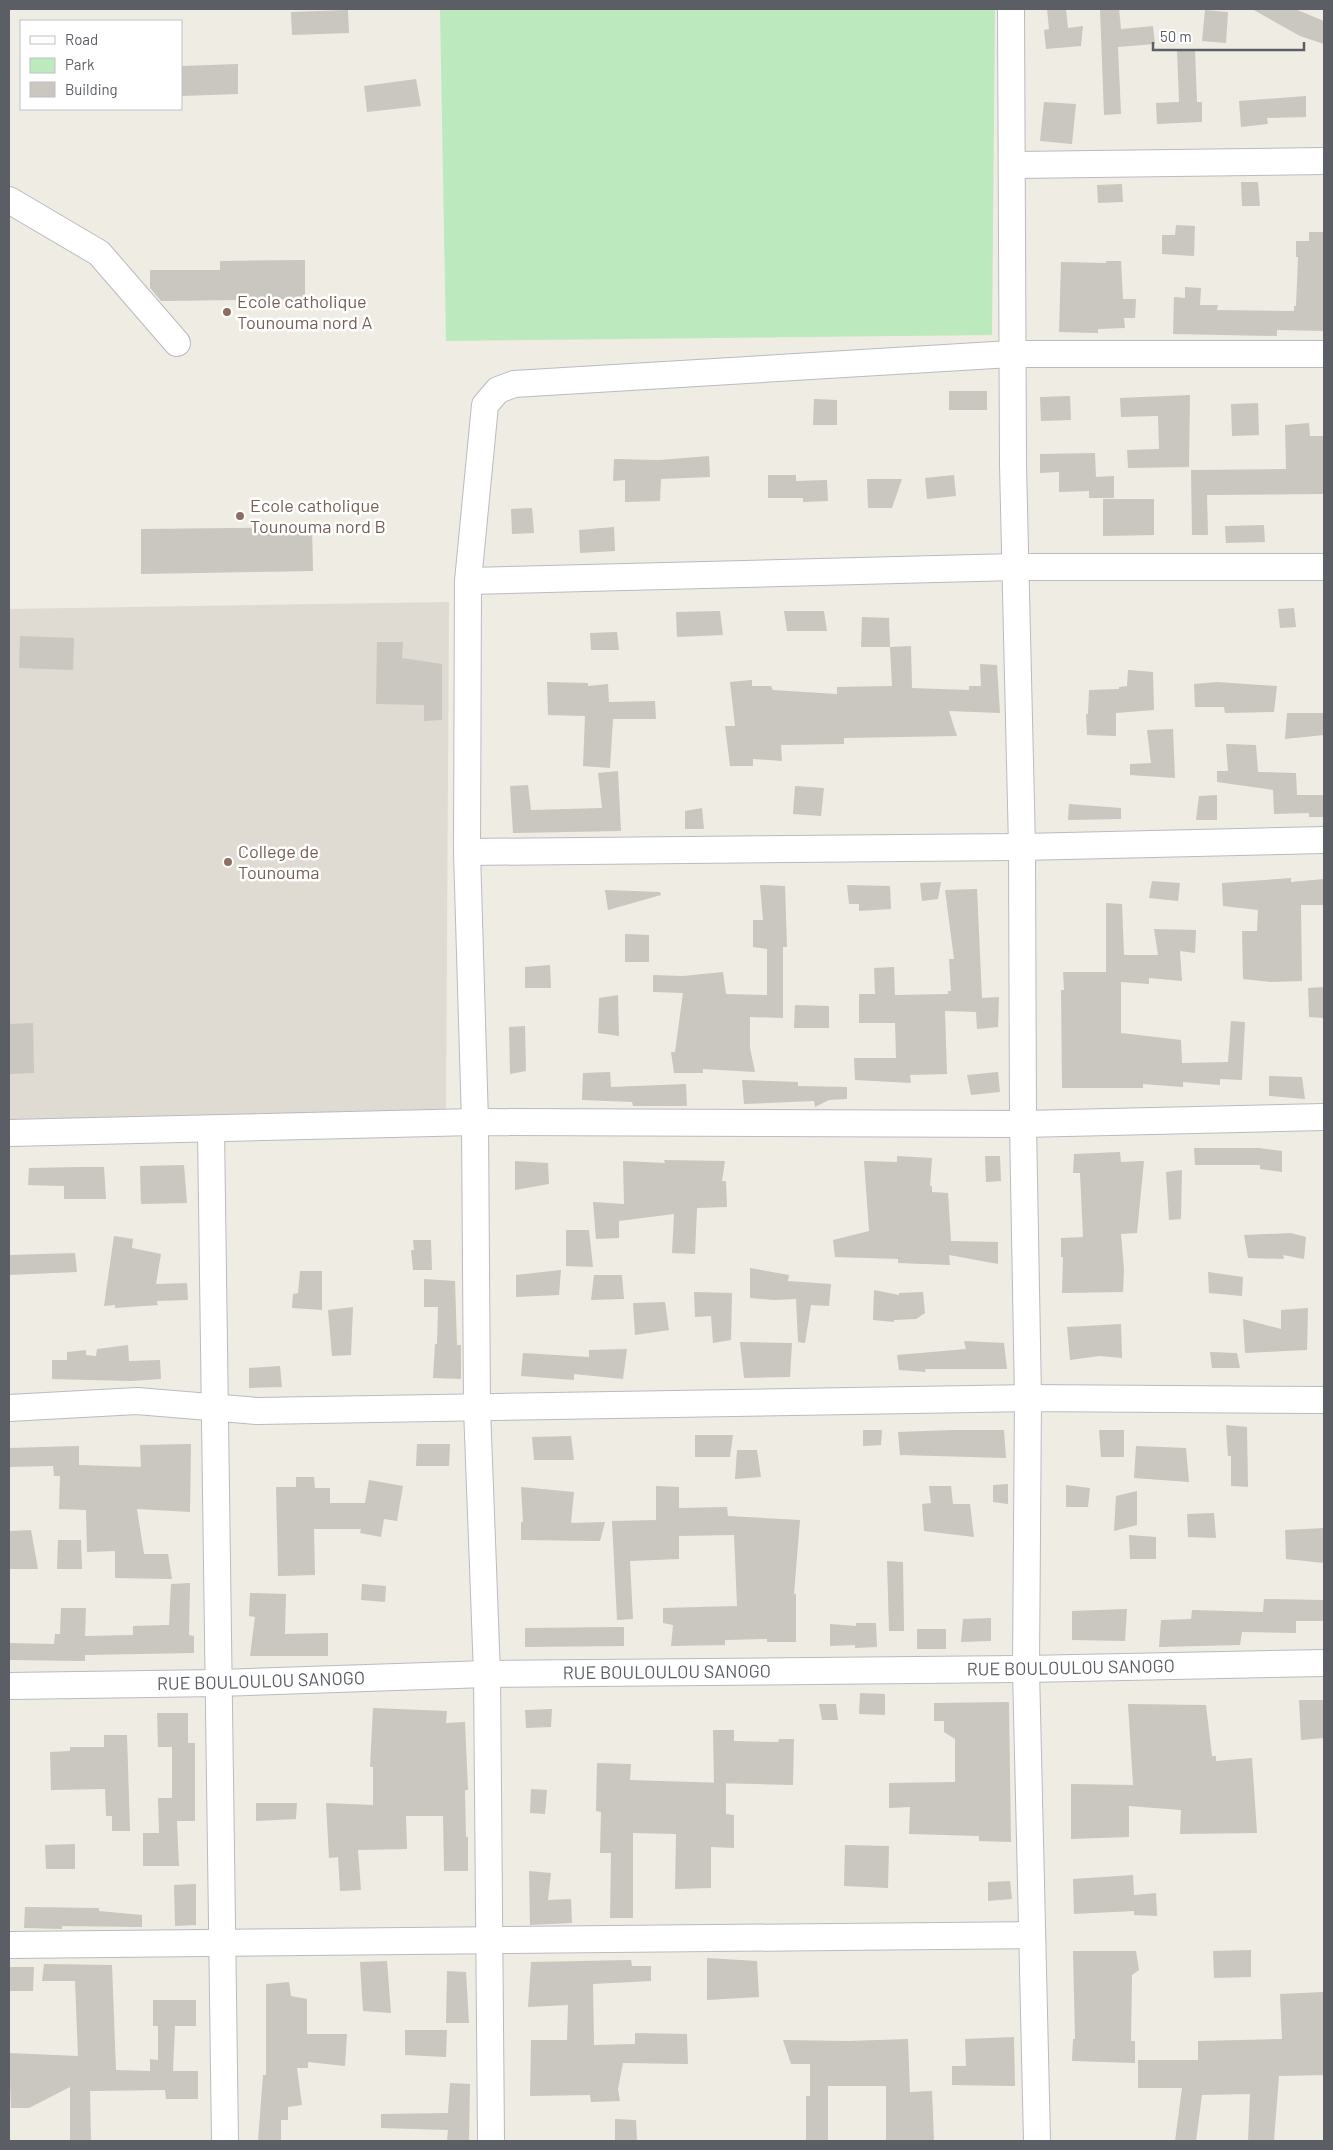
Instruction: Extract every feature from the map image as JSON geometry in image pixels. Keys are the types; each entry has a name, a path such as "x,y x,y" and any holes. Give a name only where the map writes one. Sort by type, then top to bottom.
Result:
{"street":[{"path":"1011,9 1011,354 1022,847 1023,1124 1028,1398 1026,1669 1037,2141"},
{"path":"1012,165 1324,161"},
{"path":"9,200 99,253 177,343"},
{"path":"491,2141 487,1674 477,1408 475,1122 467,852 468,581 485,405 498,390 514,384 1011,354 1324,354"},
{"path":"468,581 1016,567 1324,567"},
{"path":"467,852 1022,847 1324,840"},
{"path":"9,1133 211,1130 475,1122 1023,1124 1324,1117"},
{"path":"211,1130 224,1942 225,2141"},
{"path":"9,1408 136,1401 257,1411 1028,1398 1324,1400"},
{"name":"RUE BOULOULOU SANOGO","path":"9,1686 220,1683 487,1674 1026,1669 1324,1663"},
{"path":"9,1945 1032,1935"}],"shaded area":[{"name":"College de Tounouma","path":"449,602 446,1115 9,1120 9,609"}],"green space":[{"path":"440,9 995,9 992,335 446,341"}],"building":[{"path":"1047,9 1066,9 1068,28 1083,26 1081,46 1046,49 1044,30 1049,29"},
{"path":"1100,9 1119,9 1121,29 1153,26 1155,44 1118,47 1121,114 1104,115"},
{"path":"1252,9 1295,9 1324,21 1324,44 1300,36"},
{"path":"348,10 349,33 292,35 291,12"},
{"path":"1205,10 1228,12 1226,43 1202,41"},
{"path":"1177,49 1195,49 1197,102 1202,102 1202,122 1157,124 1156,103 1179,102"},
{"path":"238,64 238,94 182,96 182,66"},
{"path":"416,79 421,106 367,112 364,86"},
{"path":"1306,96 1306,117 1267,118 1268,124 1241,127 1239,101"},
{"path":"1044,102 1076,104 1072,144 1040,141"},
{"path":"1241,182 1258,182 1260,206 1242,206"},
{"path":"1122,184 1123,202 1098,203 1097,185"},
{"path":"1176,225 1195,226 1194,256 1162,254 1162,235 1175,235"},
{"path":"1309,232 1324,232 1324,331 1277,330 1277,336 1173,334 1174,297 1185,298 1185,287 1201,288 1200,305 1218,305 1217,310 1294,311 1294,306 1296,306 1298,257 1296,257 1296,241 1309,241"},
{"path":"305,260 305,299 161,301 150,288 150,270 220,270 220,261"},
{"path":"1106,261 1121,261 1123,299 1136,299 1135,318 1124,318 1125,328 1098,329 1098,333 1059,332 1061,262 1106,263"},
{"path":"949,391 987,391 987,410 949,410"},
{"path":"1190,395 1189,467 1128,468 1127,450 1159,449 1158,416 1121,417 1120,398"},
{"path":"1070,396 1071,420 1041,421 1040,397"},
{"path":"814,399 837,400 837,425 813,425"},
{"path":"1258,403 1259,435 1232,436 1231,404"},
{"path":"1309,423 1310,436 1324,436 1324,494 1207,495 1208,535 1192,535 1191,470 1286,469 1285,425"},
{"path":"1095,453 1096,477 1114,476 1114,498 1089,498 1089,491 1059,492 1059,472 1040,473 1040,454"},
{"path":"709,456 710,477 661,479 660,501 625,502 625,480 613,481 614,459 659,460"},
{"path":"768,475 796,475 796,481 827,480 828,501 803,502 803,498 768,498"},
{"path":"954,475 956,496 927,499 925,478"},
{"path":"867,479 902,479 892,508 868,508"},
{"path":"1103,499 1154,499 1154,535 1103,536"},
{"path":"532,508 534,533 512,534 511,509"},
{"path":"1264,525 1265,542 1226,543 1225,526"},
{"path":"312,527 313,571 141,574 141,529"},
{"path":"614,527 615,551 580,553 579,530"},
{"path":"1294,608 1296,627 1280,628 1278,609"},
{"path":"720,611 723,635 677,637 676,612"},
{"path":"784,611 824,611 827,631 787,631"},
{"path":"862,617 889,618 890,647 861,647"},
{"path":"617,632 619,650 591,650 590,633"},
{"path":"20,636 74,638 73,670 19,668"},
{"path":"377,642 403,642 402,658 442,664 442,720 424,721 424,705 376,704"},
{"path":"911,646 912,688 969,690 969,686 981,686 980,664 997,665 1000,713 949,711 957,736 844,738 844,744 781,745 782,761 753,759 753,766 730,766 725,726 735,726 730,682 752,680 752,686 771,686 773,690 837,694 837,687 892,686 890,647"},
{"path":"1128,670 1153,672 1154,710 1116,713 1116,736 1087,735 1086,714 1088,714 1089,690 1119,689 1119,687 1127,686"},
{"path":"547,682 588,683 588,686 608,684 609,702 655,701 656,719 613,719 610,768 583,766 585,716 548,715"},
{"path":"1217,682 1277,686 1274,712 1225,713 1224,707 1195,707 1194,684"},
{"path":"1287,713 1324,713 1324,735 1285,739"},
{"path":"1173,729 1175,778 1130,775 1130,764 1151,763 1147,730"},
{"path":"1226,744 1256,745 1258,772 1296,773 1297,795 1324,795 1324,817 1309,817 1309,813 1274,814 1273,790 1217,782 1217,771 1228,771"},
{"path":"618,771 621,831 513,833 510,786 528,785 531,810 602,808 598,773"},
{"path":"795,786 824,788 821,816 793,814"},
{"path":"1217,795 1217,820 1196,820 1199,796"},
{"path":"1069,804 1121,808 1121,819 1068,820"},
{"path":"702,808 704,829 685,829 685,811"},
{"path":"1291,878 1291,882 1324,879 1324,905 1301,905 1302,981 1271,982 1243,979 1242,931 1257,931 1258,910 1223,906 1222,883"},
{"path":"1152,881 1180,883 1178,901 1149,898"},
{"path":"941,882 938,899 922,901 920,883"},
{"path":"760,885 785,886 787,947 783,947 783,1018 750,1017 750,1048 755,1072 703,1069 703,1073 674,1073 671,1052 675,1052 683,993 653,992 653,975 683,976 723,972 726,994 767,995 767,949 753,947 753,920 763,920"},
{"path":"847,885 890,886 891,909 859,911 859,904 849,904"},
{"path":"977,889 982,998 999,997 998,1027 977,1029 976,1012 945,1011 947,1074 910,1075 911,1083 855,1080 854,1058 896,1058 895,1023 859,1023 859,994 875,994 874,968 894,967 895,995 948,994 948,991 951,991 949,959 954,959 945,890"},
{"path":"605,890 660,892 661,895 608,910"},
{"path":"1106,903 1122,904 1124,955 1158,955 1154,929 1196,930 1195,953 1180,951 1182,981 1149,978 1149,984 1121,982 1121,1033 1181,1040 1182,1063 1228,1062 1231,1021 1245,1022 1242,1080 1220,1079 1220,1085 1183,1082 1183,1087 1143,1084 1143,1088 1062,1088 1061,990 1064,990 1063,972 1106,972"},
{"path":"625,934 649,935 649,962 625,962"},
{"path":"550,965 551,988 525,988 525,967"},
{"path":"1324,987 1324,1018 1309,1017 1308,988"},
{"path":"618,995 619,1036 598,1033 599,998"},
{"path":"795,1005 829,1006 829,1028 794,1028"},
{"path":"33,1023 34,1073 9,1074 9,1024"},
{"path":"525,1026 526,1071 510,1074 509,1027"},
{"path":"610,1072 611,1087 686,1084 687,1106 633,1106 632,1102 582,1100 583,1073"},
{"path":"998,1072 1000,1092 971,1095 967,1075"},
{"path":"1269,1076 1302,1077 1305,1099 1269,1096"},
{"path":"742,1080 798,1082 798,1086 847,1087 847,1099 829,1100 815,1107 814,1101 744,1104"},
{"path":"1194,1148 1259,1148 1282,1151 1282,1172 1260,1169 1260,1165 1195,1165"},
{"path":"1120,1152 1121,1162 1144,1161 1137,1233 1121,1234 1124,1270 1123,1292 1062,1293 1063,1257 1061,1257 1061,1238 1083,1237 1080,1173 1073,1173 1074,1154"},
{"path":"897,1156 932,1158 930,1186 932,1186 932,1192 948,1193 951,1241 998,1242 998,1264 949,1255 950,1265 898,1263 898,1259 835,1257 833,1240 869,1231 864,1161 897,1162"},
{"path":"985,1156 1000,1156 1001,1181 986,1182"},
{"path":"664,1160 725,1161 722,1181 726,1181 727,1207 697,1208 695,1254 672,1253 674,1214 619,1221 619,1238 596,1239 593,1202 624,1204 623,1161 665,1163"},
{"path":"515,1161 548,1163 549,1184 515,1190"},
{"path":"184,1165 187,1203 141,1204 140,1166"},
{"path":"104,1167 106,1199 64,1199 64,1186 28,1185 29,1168"},
{"path":"1182,1170 1181,1219 1169,1220 1166,1172"},
{"path":"566,1230 589,1230 593,1267 566,1266"},
{"path":"1291,1233 1306,1237 1304,1259 1283,1255 1284,1259 1248,1258 1244,1235"},
{"path":"114,1236 133,1239 132,1248 161,1254 156,1284 187,1283 188,1300 157,1301 158,1305 115,1308 115,1305 104,1306"},
{"path":"413,1240 431,1240 432,1270 413,1270 411,1250 414,1250"},
{"path":"75,1253 77,1272 9,1275 9,1255"},
{"path":"750,1268 789,1275 788,1281 831,1284 829,1306 811,1305 805,1343 798,1342 796,1299 750,1298"},
{"path":"561,1270 559,1295 516,1297 516,1275"},
{"path":"300,1271 322,1271 322,1310 292,1308 293,1294 298,1293"},
{"path":"1208,1272 1243,1277 1242,1296 1209,1293"},
{"path":"594,1275 622,1275 624,1299 591,1300"},
{"path":"424,1279 455,1281 457,1345 461,1345 461,1379 433,1378 435,1344 437,1344 438,1307 424,1307"},
{"path":"874,1290 899,1295 899,1293 923,1292 925,1313 916,1319 894,1320 894,1322 873,1320"},
{"path":"694,1292 732,1293 731,1340 713,1343 711,1316 695,1317"},
{"path":"665,1302 669,1330 635,1335 633,1303"},
{"path":"353,1307 351,1355 332,1356 328,1310"},
{"path":"1308,1308 1307,1350 1245,1353 1243,1319 1281,1329 1281,1310"},
{"path":"1121,1324 1122,1358 1099,1356 1070,1360 1067,1327"},
{"path":"964,1341 1004,1343 1007,1369 925,1369 926,1372 899,1370 897,1355 966,1349"},
{"path":"740,1342 792,1343 790,1377 744,1378"},
{"path":"128,1345 129,1361 160,1360 161,1379 131,1381 52,1379 52,1360 67,1360 67,1352 86,1350 86,1355 96,1356 97,1349"},
{"path":"627,1349 623,1379 574,1374 574,1380 521,1376 523,1353 589,1357 589,1350"},
{"path":"1210,1352 1237,1353 1240,1368 1212,1368"},
{"path":"280,1366 282,1387 249,1388 249,1368"},
{"path":"1226,1425 1247,1427 1248,1487 1231,1486 1231,1456 1228,1456"},
{"path":"863,1430 882,1430 881,1445 863,1446"},
{"path":"1004,1430 1006,1458 900,1455 898,1432"},
{"path":"1099,1430 1124,1430 1124,1457 1101,1457"},
{"path":"695,1435 733,1435 730,1457 695,1457"},
{"path":"571,1436 574,1460 534,1460 532,1437"},
{"path":"191,1444 190,1512 137,1509 144,1554 168,1554 172,1579 115,1578 115,1551 87,1552 86,1510 59,1509 60,1476 54,1476 53,1466 9,1467 9,1448 79,1446 79,1465 141,1467 140,1445"},
{"path":"417,1444 450,1444 449,1466 416,1466"},
{"path":"1136,1446 1186,1448 1189,1482 1134,1478"},
{"path":"737,1450 757,1450 761,1477 735,1479"},
{"path":"296,1477 314,1477 315,1488 330,1488 330,1503 365,1503 369,1480 403,1486 397,1521 384,1519 381,1537 360,1533 361,1529 314,1529 315,1575 278,1576 276,1487 296,1487"},
{"path":"1008,1484 1008,1504 993,1502 993,1485"},
{"path":"1066,1485 1090,1488 1088,1507 1066,1507"},
{"path":"656,1486 679,1487 679,1508 727,1507 728,1516 800,1520 794,1594 796,1594 796,1642 767,1642 767,1639 725,1640 725,1645 671,1646 673,1625 663,1623 663,1608 737,1606 734,1535 679,1536 679,1559 630,1561 633,1619 617,1620 612,1521 656,1520"},
{"path":"929,1486 951,1486 953,1504 970,1504 974,1537 924,1531 922,1504 931,1503"},
{"path":"521,1487 574,1492 571,1523 605,1522 600,1541 521,1540 521,1522 523,1522"},
{"path":"1137,1491 1137,1525 1114,1531 1116,1496"},
{"path":"1214,1513 1216,1538 1188,1537 1187,1514"},
{"path":"1324,1528 1324,1563 1286,1559 1285,1530"},
{"path":"31,1530 38,1569 9,1569 9,1531"},
{"path":"1129,1535 1156,1537 1156,1559 1130,1559"},
{"path":"58,1540 81,1540 82,1569 57,1569"},
{"path":"887,1561 903,1562 904,1631 889,1631"},
{"path":"190,1583 189,1635 194,1636 194,1653 85,1655 85,1661 9,1660 9,1643 54,1644 55,1634 60,1634 61,1608 86,1608 85,1636 133,1635 133,1626 169,1625 171,1584"},
{"path":"362,1584 386,1586 385,1602 361,1600"},
{"path":"250,1593 286,1594 285,1634 328,1633 328,1656 250,1656 255,1617 249,1616"},
{"path":"1264,1599 1324,1600 1324,1621 1296,1621 1296,1633 1242,1632 1240,1645 1159,1647 1161,1620 1191,1619 1192,1610 1263,1612"},
{"path":"1127,1609 1125,1641 1072,1640 1072,1611"},
{"path":"991,1618 991,1641 961,1642 963,1619"},
{"path":"856,1623 876,1623 877,1647 855,1648 855,1645 830,1646 830,1624 856,1626"},
{"path":"624,1627 624,1646 525,1647 525,1628"},
{"path":"917,1629 946,1629 946,1649 917,1649"},
{"path":"860,1693 885,1694 885,1715 859,1714"},
{"path":"1299,1700 1324,1700 1324,1738 1301,1740"},
{"path":"1009,1702 1011,1842 979,1841 979,1836 909,1834 910,1807 889,1808 889,1783 955,1782 955,1739 944,1732 944,1721 934,1721 934,1703"},
{"path":"819,1704 836,1704 838,1720 822,1720"},
{"path":"1128,1704 1206,1705 1212,1756 1216,1756 1216,1761 1252,1758 1257,1833 1180,1834 1181,1810 1129,1806 1129,1837 1071,1839 1071,1784 1133,1785"},
{"path":"373,1708 447,1711 446,1723 465,1722 468,1790 465,1790 468,1871 444,1871 443,1816 406,1816 407,1849 358,1850 361,1890 340,1891 338,1857 329,1858 326,1803 373,1805 373,1767 370,1767"},
{"path":"552,1709 551,1727 526,1728 525,1710"},
{"path":"157,1713 188,1713 188,1743 195,1743 195,1821 177,1821 179,1866 143,1866 143,1833 159,1833 158,1798 172,1798 172,1747 158,1747"},
{"path":"713,1730 734,1730 734,1741 778,1742 779,1739 794,1739 793,1785 714,1783"},
{"path":"104,1735 127,1735 130,1831 112,1831 112,1816 106,1816 105,1789 51,1790 50,1752 70,1751 70,1747 104,1747"},
{"path":"597,1763 631,1764 630,1780 726,1783 726,1814 734,1815 734,1848 711,1847 711,1888 675,1889 676,1834 633,1833 633,1918 610,1918 611,1853 600,1853 601,1812 596,1811"},
{"path":"531,1789 547,1790 545,1814 530,1813"},
{"path":"256,1803 297,1803 296,1819 256,1821"},
{"path":"75,1844 75,1869 46,1869 45,1845"},
{"path":"845,1845 889,1846 888,1888 844,1886"},
{"path":"529,1871 551,1873 548,1900 571,1899 572,1923 530,1925"},
{"path":"1133,1875 1134,1895 1156,1893 1157,1916 1134,1915 1134,1911 1074,1914 1073,1879"},
{"path":"1010,1881 1012,1899 988,1901 988,1882"},
{"path":"196,1884 196,1925 175,1926 174,1885"},
{"path":"25,1907 99,1908 99,1911 142,1915 142,1927 62,1926 62,1929 24,1928"},
{"path":"1251,1950 1251,1977 1214,1978 1213,1951"},
{"path":"1073,1951 1136,1951 1139,1970 1132,1975 1131,2041 1135,2041 1135,2063 1072,2061 1073,2039 1075,2039"},
{"path":"707,1958 757,1961 759,1997 707,2000"},
{"path":"631,1960 632,1966 651,1966 651,1981 593,1984 594,2045 635,2044 635,2033 687,2034 688,2064 623,2063 618,2089 620,2101 591,2102 590,2095 530,2096 531,2040 567,2040 568,2005 528,2007 531,1962"},
{"path":"387,1961 391,2013 363,2011 360,1962"},
{"path":"44,1964 112,1965 116,2070 150,2071 150,2059 158,2060 158,2026 153,2026 153,2000 196,2000 196,2026 175,2026 173,2071 198,2071 198,2099 166,2099 165,2090 90,2091 91,2141 70,2141 70,2087 29,2108 11,2108 9,2053 78,2056 75,1981 42,1981"},
{"path":"9,1967 34,1967 33,1991 9,1991"},
{"path":"447,1971 466,1972 469,2023 446,2023"},
{"path":"289,1982 291,1996 307,1999 307,2034 347,2034 345,2066 308,2062 308,2068 297,2068 302,2105 288,2107 288,2120 281,2120 281,2141 258,2141 263,2075 266,2075 266,1984"},
{"path":"1324,1992 1324,2075 1279,2076 1274,2141 1248,2141 1250,2094 1202,2095 1196,2141 1175,2141 1182,2088 1138,2088 1138,2060 1198,2060 1198,2041 1282,2039 1280,1994"},
{"path":"405,2030 447,2030 446,2057 405,2055"},
{"path":"1014,2037 1015,2086 952,2085 952,2066 966,2066 965,2039"},
{"path":"908,2039 910,2092 932,2091 934,2141 886,2141 886,2086 828,2086 828,2141 806,2141 806,2096 810,2096 810,2064 791,2064 783,2040 848,2041"},
{"path":"450,2083 470,2084 469,2141 447,2141 448,2130 381,2128 381,2114 448,2113"},
{"path":"615,2119 636,2120 637,2141 615,2141"}],"place":[{"name":"Ecole catholique Tounouma nord A","path":"227,312"},
{"name":"Ecole catholique Tounouma nord B","path":"240,516"},
{"name":"College de Tounouma","path":"228,862"}]}
